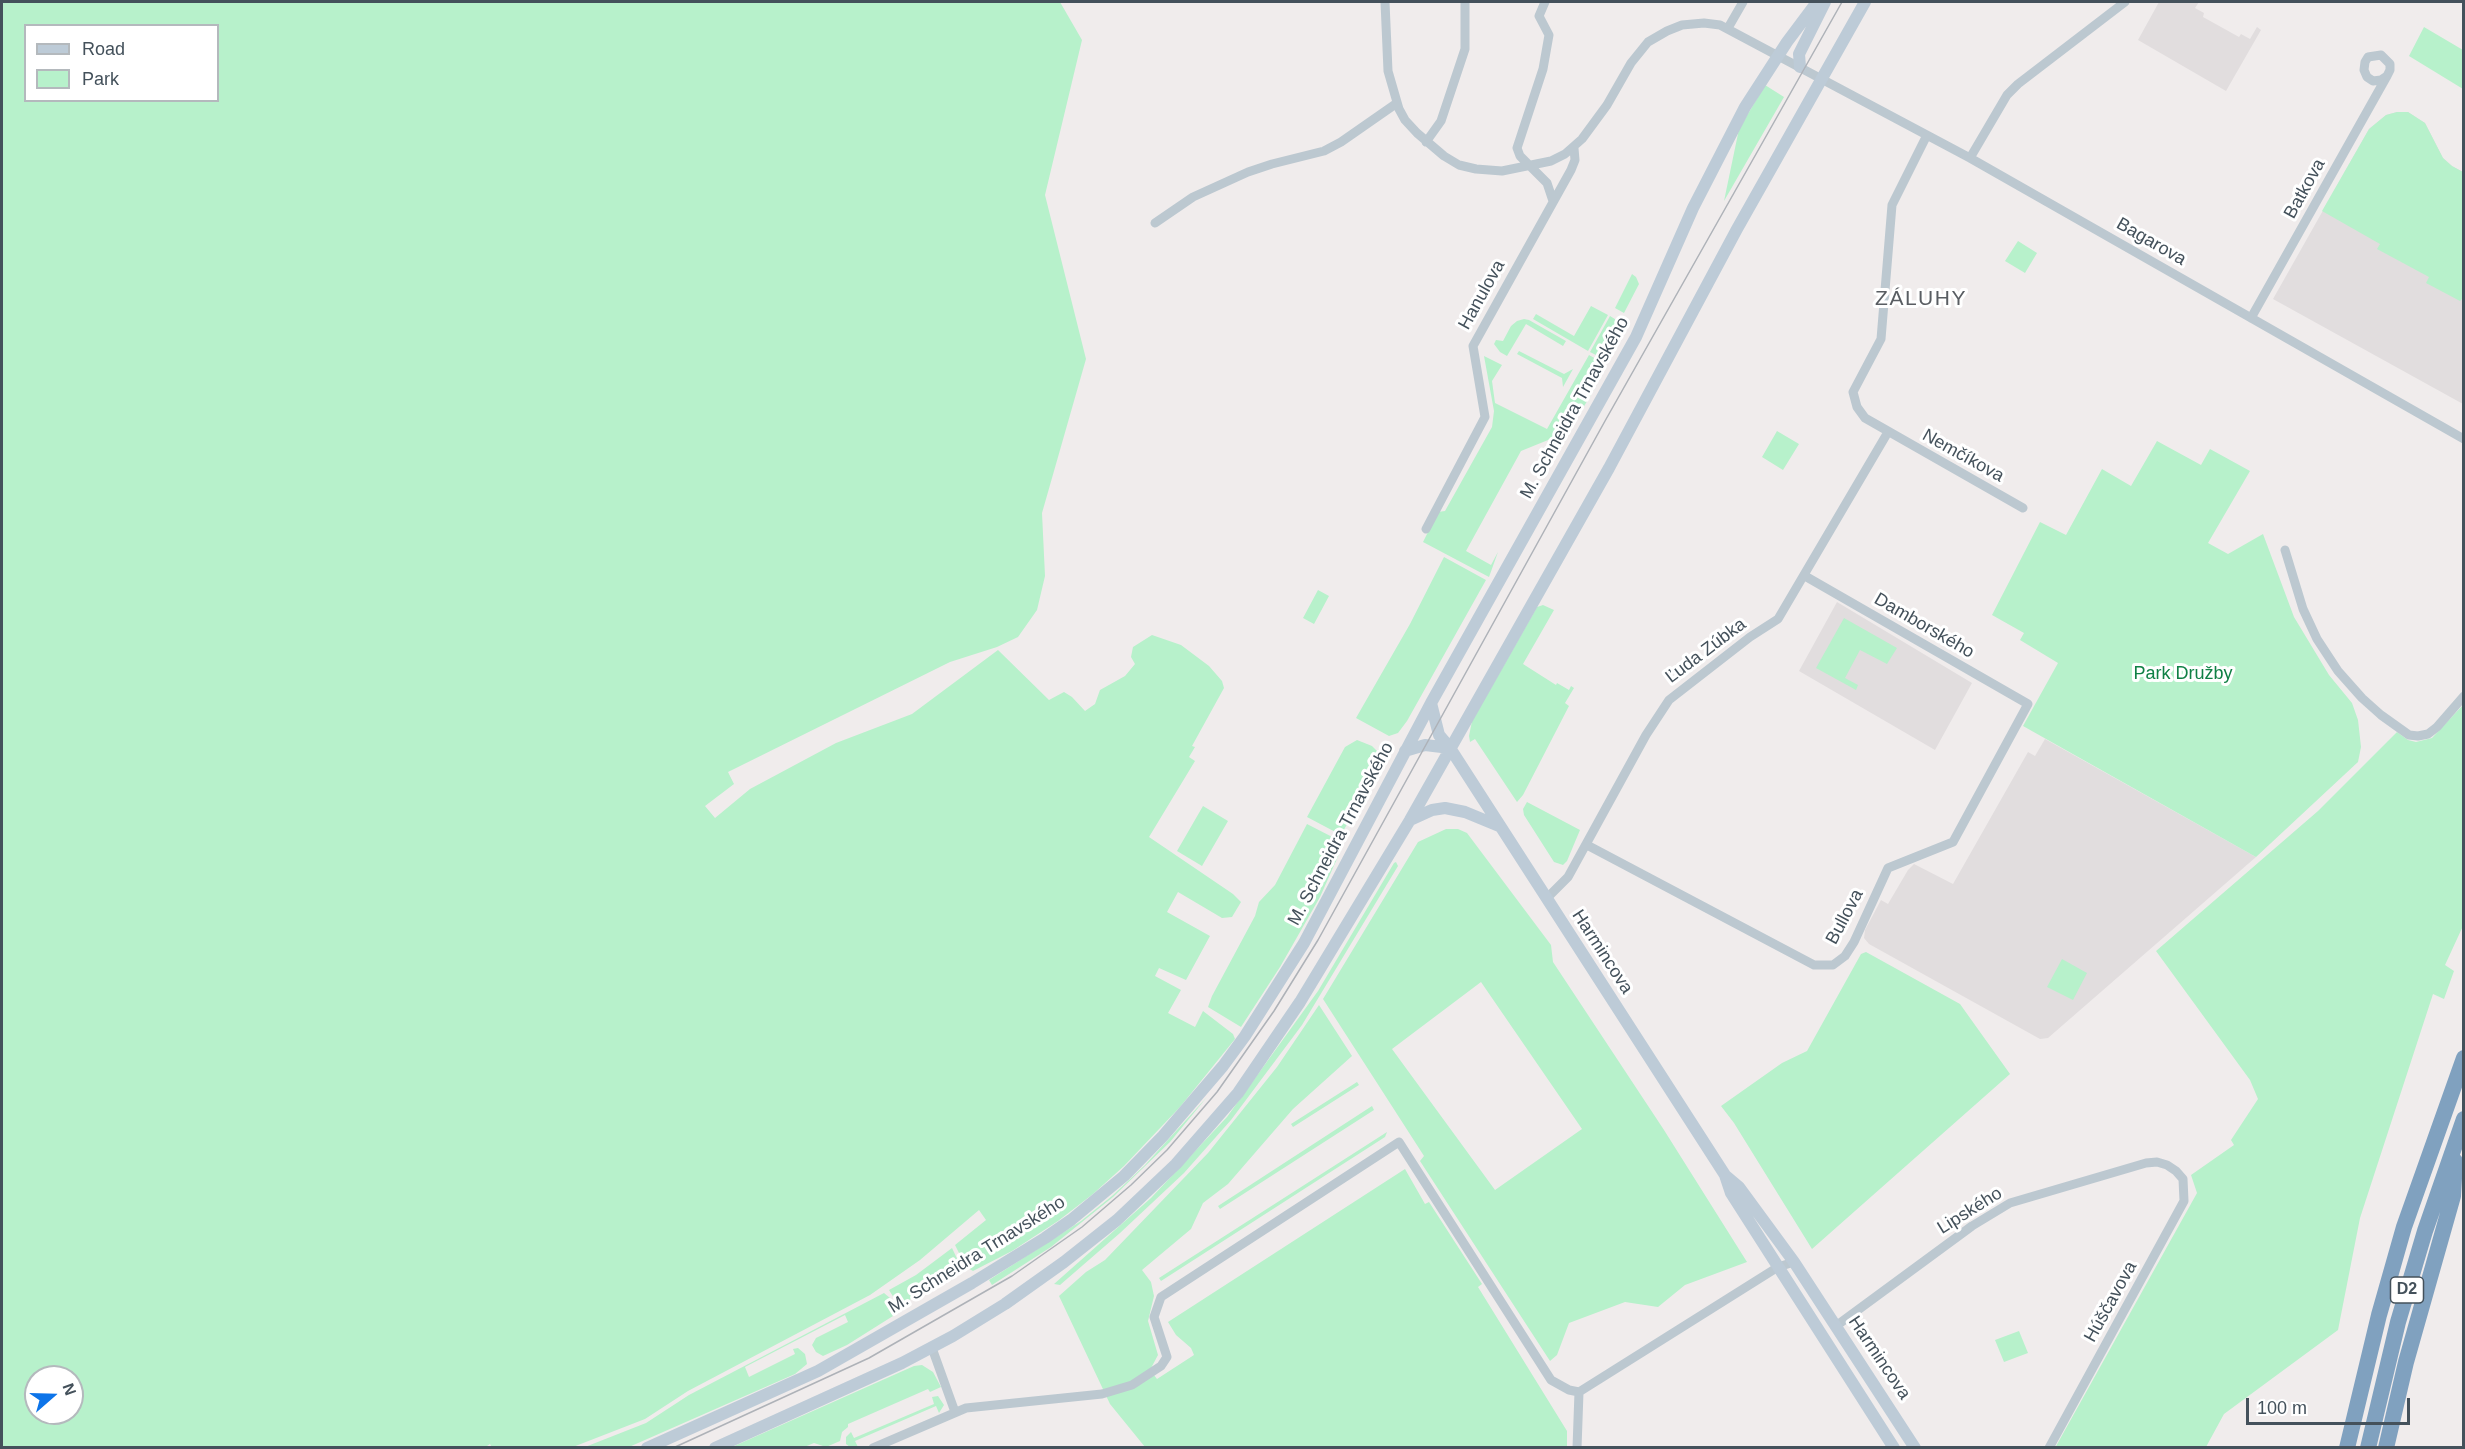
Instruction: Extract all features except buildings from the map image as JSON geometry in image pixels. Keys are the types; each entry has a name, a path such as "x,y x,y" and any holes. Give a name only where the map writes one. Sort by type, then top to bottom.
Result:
{"highway":[{"name":"D2","path":"2347,1448 2373,1336 2404,1227 2463,1058"},
{"name":"D2","path":"2368,1448 2398,1322 2425,1231 2463,1119"},
{"path":"2386,1448 2406,1362 2453,1196 2457,1136"}],"main road":[{"name":"M. Schneidra Trnavského","path":"647,1448 792,1383 848,1355 1045,1238 1071,1220 1124,1176 1197,1099 1245,1036 1279,986 1320,915 1431,703 1636,337 1693,208 1731,132 1778,55 1817,2"},
{"path":"1800,67 1799,54 1825,2"},
{"path":"715,1448 932,1348 1005,1304 1090,1242 1141,1198 1190,1149 1238,1093 1300,1002 1410,820 1609,468 1656,377 1820,78 1865,2"},
{"name":"Harmincova","path":"1431,703 1439,735 1450,748 1725,1175 1739,1188 1794,1262 1916,1448"},
{"path":"1405,751 1425,745 1450,748"},
{"path":"1410,820 1432,810 1445,808 1465,812 1499,826"},
{"name":"Harmincova","path":"1725,1175 1731,1193 1894,1448"}],"street":[{"name":"Hanulova","path":"1385,2 1389,71 1404,120 1426,142 1451,160 1467,167 1502,171 1551,160 1574,148 1607,105 1631,63 1648,42 1673,28 1690,24 1715,24 1728,28 1800,67"},
{"path":"1426,142 1441,122 1465,49 1465,2"},
{"path":"1545,2 1539,16 1549,35 1543,69 1517,146 1520,156 1543,177 1553,201"},
{"path":"1728,28 1743,2"},
{"path":"1970,158 2007,95 2125,2"},
{"name":"Bagarova","path":"1800,67 1970,158 2463,439"},
{"name":"Batkova","path":"2252,318 2387,76"},
{"path":"1155,223 1193,196 1248,172 1324,150 1341,142 1397,103"},
{"name":"Nemčíkova","path":"1927,135 1892,205 1881,339 1853,392 1857,406 1865,418 2023,508"},
{"name":"Hanulova","path":"1426,529 1485,417 1473,346 1575,160 1574,148"},
{"name":"Ľuda Zúbka","path":"1546,899 1568,877 1646,735 1670,700 1750,637 1778,619 1888,432"},
{"path":"2285,550 2303,609 2318,639 2338,671 2362,698 2409,735 2418,736 2428,734 2463,696"},
{"name":"Damborského","path":"1804,576 2028,704"},
{"name":"Bullova","path":"1587,845 1814,965 1833,965 1845,956 1854,942 1888,868 1953,842 2028,704"},
{"path":"873,1448 955,1412 980,1405 1102,1394 1132,1385 1161,1366 1167,1357 1154,1317 1161,1298 1399,1142 1551,1380 1569,1390 1579,1392 1778,1267 1794,1262"},
{"name":"Lipského","path":"1836,1326 1988,1215 2010,1203 2146,1162 2157,1162 2176,1171"},
{"name":"Húščavova","path":"2049,1448 2184,1202 2183,1179 2176,1171"},
{"path":"932,1348 955,1412"},
{"path":"1577,1448 1579,1392"}],"shaded area":[{"path":"2159,2 2199,2 2195,8 2204,13 2203,17 2239,37 2241,34 2250,39 2257,27 2261,30 2226,91 2138,40"},
{"path":"2408,112 2425,123 2443,158 2463,172 2463,404 2273,299 2369,129 2386,115"},
{"path":"1837,602 1972,683 1935,750 1799,671"},
{"path":"2045,739 2256,857 2048,1038 2040,1039 1869,944 1864,938 1865,930 1881,900 1888,904 1914,864 1953,884 2028,752 2035,756"}],"green space":[{"path":"2,2 1060,2 1082,40 1045,195 1086,359 1042,513 1045,576 1037,610 1018,637 997,647 950,662 728,772 734,784 705,806 715,818 750,789 836,743 912,714 998,650 1049,700 1064,692 1085,711 1095,704 1100,690 1125,676 1135,664 1131,657 1133,647 1152,635 1181,645 1209,666 1222,681 1224,688 1192,746 1195,747 1189,757 1195,761 1149,837 1233,894 1241,902 1232,917 1222,918 1178,892 1167,912 1210,936 1186,980 1159,968 1155,976 1181,990 1168,1013 1195,1027 1203,1011 1233,1034 1235,1039 1180,1107 1124,1166 1058,1221 1012,1251 973,1271 966,1267 955,1245 986,1220 979,1210 920,1260 870,1295 688,1391 645,1419 573,1447 492,1448 490,1444 484,1448 2,1448"},
{"path":"2424,27 2463,50 2463,89 2409,56"},
{"path":"1765,85 1784,97 1724,201 1739,129"},
{"path":"2408,112 2425,123 2443,158 2463,172 2464,297 2460,301 2426,283 2429,277 2377,249 2380,244 2322,211 2369,129 2386,115"},
{"path":"2018,241 2037,253 2025,273 2005,261"},
{"path":"1632,274 1639,284 1624,313 1615,308"},
{"path":"1591,306 1608,315 1588,351 1533,319 1536,314 1574,336"},
{"path":"1610,316 1618,321 1598,356 1590,352"},
{"path":"1524,319 1566,341 1563,346 1526,324 1507,356 1500,352 1494,344 1496,340 1503,341 1511,326"},
{"path":"1519,351 1564,374 1573,369 1563,387 1562,378 1517,354"},
{"path":"1589,355 1598,360 1593,391 1583,408 1555,441 1553,438 1521,451 1466,551 1491,565 1498,552 1489,577 1423,542 1438,512 1445,511 1492,427 1494,411 1484,356 1502,365 1492,381 1495,403 1547,429"},
{"path":"1777,431 1799,444 1783,470 1762,457"},
{"name":"Park Družby","path":"2157,441 2201,465 2210,449 2250,471 2208,543 2228,554 2263,534 2294,617 2329,675 2352,703 2358,720 2361,747 2358,762 2256,857 2023,726 2058,663 2020,640 2024,633 1992,615 2040,522 2066,535 2102,469 2131,486"},
{"path":"1444,557 1486,580 1407,721 1398,733 1389,736 1356,718 1410,624"},
{"path":"1318,590 1329,596 1314,624 1303,618"},
{"path":"1543,605 1554,610 1523,664 1556,685 1557,683 1569,690 1571,686 1574,688 1565,703 1569,706 1523,795 1517,802 1475,739 1470,742 1469,736 1472,721 1537,607"},
{"path":"1844,618 1897,648 1887,664 1860,650 1845,678 1858,685 1856,690 1816,668"},
{"path":"2463,705 2463,926 2445,965 2454,971 2444,999 2433,994 2360,1218 2338,1330 2224,1414 2206,1447 2055,1448 2197,1193 2191,1175 2234,1145 2231,1140 2258,1099 2250,1080 2156,951 2318,811 2397,732 2408,740 2416,742 2432,738"},
{"path":"1357,740 1372,746 1380,754 1380,765 1341,835 1307,817 1345,747"},
{"path":"1527,802 1580,830 1567,861 1563,865 1554,862 1524,815 1523,809"},
{"path":"1203,806 1228,821 1202,866 1177,851"},
{"path":"1307,824 1344,843 1320,897 1280,967 1241,1027 1208,1007 1255,916 1259,902 1275,885"},
{"path":"1446,829 1458,829 1467,833 1551,945 1553,962 1664,1130 1747,1262 1685,1285 1658,1307 1625,1302 1569,1323 1557,1355 1550,1361 1420,1161 1424,1156 1323,999 1418,842","holes":["1481,982 1582,1129 1495,1190 1392,1049"]},
{"path":"1396,862 1398,866 1302,1025 1231,1120 1184,1173 1120,1233 1060,1285 1054,1284 1151,1198 1227,1117 1318,991"},
{"path":"1866,952 1960,1004 2010,1074 1812,1249 1734,1123 1721,1106 1782,1063 1807,1051 1861,954"},
{"path":"2062,959 2087,973 2073,1000 2047,987"},
{"path":"1319,1005 1352,1056 1293,1109 1228,1184 1203,1203 1191,1229 1142,1270 1151,1282 1154,1296 1148,1321 1158,1355 1150,1370 1157,1379 1194,1355 1191,1348 1176,1335 1168,1322 1405,1169 1425,1204 1429,1202 1482,1284 1478,1287 1567,1431 1567,1447 1145,1447 1110,1404 1059,1296 1086,1272 1105,1260 1208,1153 1277,1067"},
{"path":"1357,1082 1359,1085 1293,1127 1291,1124"},
{"path":"1207,1097 1170,1142 1113,1197 1051,1247 992,1285 989,1280 1081,1221 1112,1196 1145,1165"},
{"path":"1372,1106 1374,1110 1220,1209 1218,1206"},
{"path":"1387,1132 1385,1137 1161,1281 1159,1278"},
{"path":"952,1248 962,1269 899,1306 889,1290 916,1275"},
{"path":"884,1293 896,1309 891,1312 893,1316 847,1345 823,1356 816,1352 812,1345 816,1338 848,1322 845,1315 745,1367 749,1377 795,1354 793,1349 798,1348 805,1354 807,1364 795,1374 629,1447 585,1447 646,1423 689,1395"},
{"path":"2019,1331 2028,1353 2004,1362 1995,1340"},
{"path":"922,1365 933,1372 941,1387 930,1392 928,1389 848,1424 842,1432 840,1441 826,1447 814,1443 802,1448 732,1447 914,1366"},
{"path":"938,1396 944,1405 939,1413 936,1406 855,1441 858,1447 850,1447 846,1444 846,1437 851,1432 854,1438 934,1404 932,1397"}],"tram line":[{"path":"673,1448 869,1358 1012,1276 1082,1227 1131,1185 1167,1150 1217,1092 1274,1011 1318,940 1605,421 1842,2"}],"district":[{"name":"ZÁLUHY","path":"1921,299"}]}
